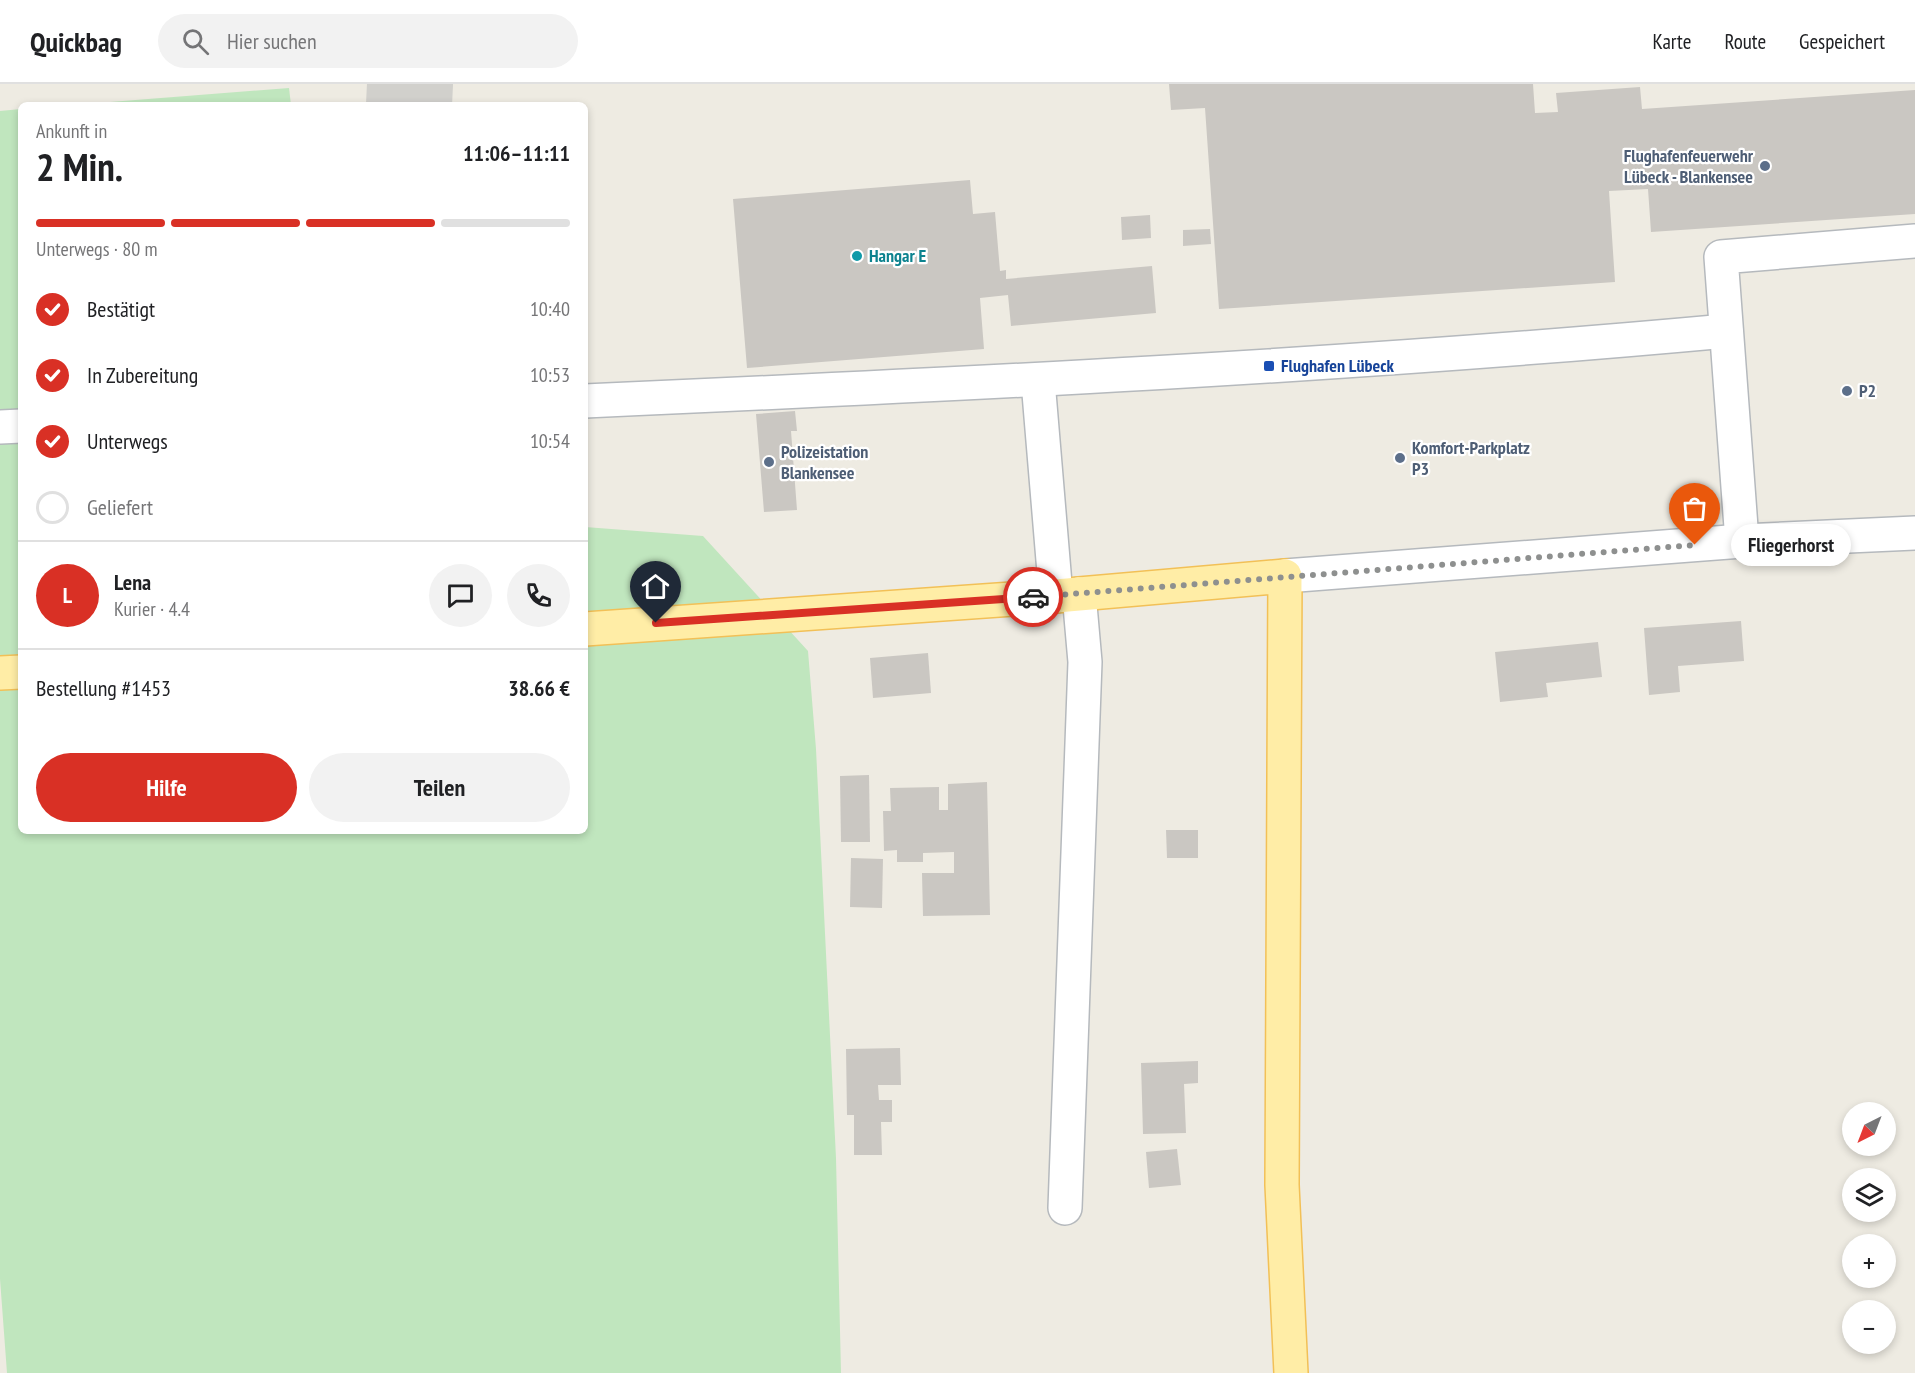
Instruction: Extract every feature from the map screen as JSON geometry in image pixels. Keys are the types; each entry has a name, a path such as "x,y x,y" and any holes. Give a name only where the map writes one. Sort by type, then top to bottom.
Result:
{"main road":[{"path":"588,629 1067,595 1285,576 1282,1185 1291,1373"},
{"path":"0,674 18,672"}],"street":[{"path":"1743,542 1721,257 1915,242"},
{"path":"588,401 1038,381 1513,351 1726,331"},
{"path":"1038,381 1067,595 1085,662 1065,1208"},
{"path":"0,427 18,426"},
{"path":"1285,576 1743,542 1915,533"}],"green space":[{"path":"289,88 291,102 110,102"},
{"path":"18,109 18,409 0,410 0,111"},
{"path":"18,440 18,834 588,834 588,527 703,536 808,651 816,749 836,1158 841,1373 7,1373 0,1279 0,441"}],"building":[{"path":"1169,84 1533,84 1535,113 1558,112 1556,93 1640,87 1642,109 1915,90 1915,214 1651,232 1648,189 1609,191 1615,282 1219,309 1205,108 1171,110"},
{"name":"Hangar E","path":"970,180 973,214 995,212 1000,271 1006,270 1006,279 1152,266 1156,313 1011,326 1008,295 980,298 984,349 747,368 733,199"},
{"path":"1150,215 1151,238 1122,240 1121,217"},
{"path":"1210,229 1211,244 1183,246 1183,230"},
{"path":"795,411 797,431 791,431 797,510 764,512 756,414"},
{"path":"1741,621 1744,661 1678,666 1680,692 1649,695 1644,628"},
{"path":"1598,642 1602,677 1546,683 1548,697 1500,702 1495,652"},
{"path":"928,653 931,693 873,698 870,658"},
{"path":"869,775 870,842 841,842 840,776"},
{"path":"987,782 990,915 923,916 922,873 954,873 954,852 923,853 923,862 897,862 897,850 884,851 883,811 891,811 890,788 939,787 939,810 948,810 948,784"},
{"path":"1166,830 1198,830 1198,858 1167,858"},
{"path":"851,858 883,859 882,908 850,907"},
{"path":"900,1048 901,1085 878,1085 879,1100 892,1100 892,1122 881,1122 882,1155 854,1155 854,1115 847,1115 846,1049"},
{"path":"1198,1061 1198,1083 1184,1084 1186,1133 1143,1134 1141,1063"},
{"path":"1177,1149 1181,1185 1149,1188 1146,1152"}],"taxiway":[{"path":"409,102 410,84"}],"way so far":[{"path":"1033,597 1695,545"}],"place":[{"name":"Flughafenfeuerwehr Lübeck - Blankensee","path":"1765,166"},
{"name":"Hangar E","path":"857,256"},
{"name":"Flughafen Lübeck","path":"1269,366"},
{"name":"P2","path":"1847,391"},
{"name":"Komfort-Parkplatz P3","path":"1400,458"},
{"name":"Polizeistation Blankensee","path":"769,462"},
{"name":"Fliegerhorst","path":"1695,545"}],"route":[{"path":"656,623 1033,597"}]}
